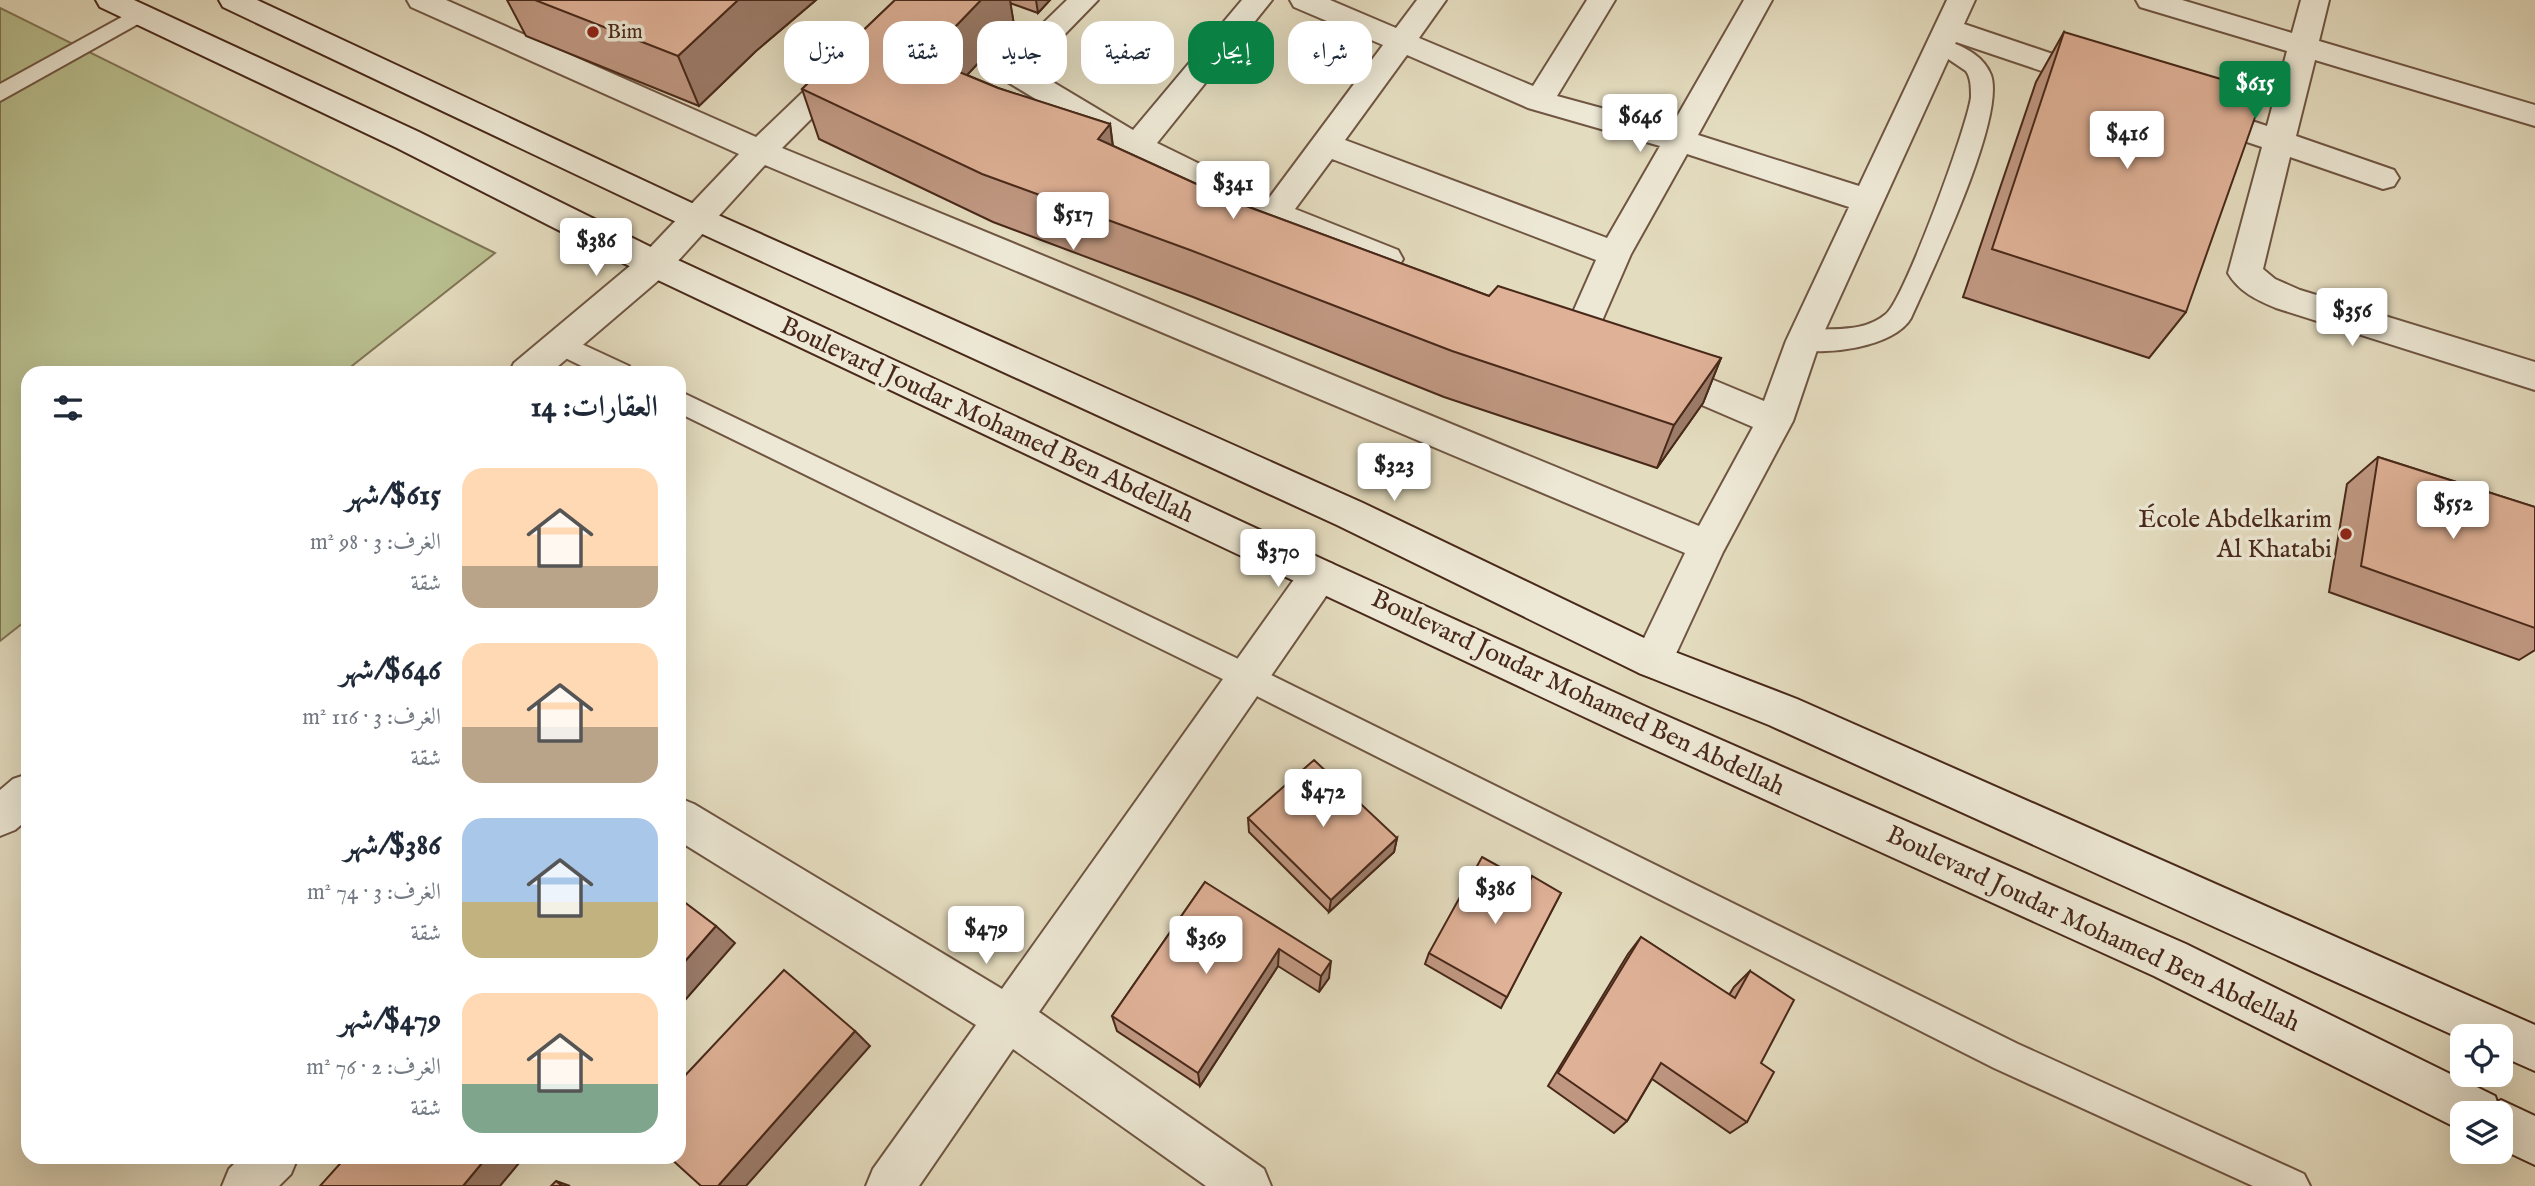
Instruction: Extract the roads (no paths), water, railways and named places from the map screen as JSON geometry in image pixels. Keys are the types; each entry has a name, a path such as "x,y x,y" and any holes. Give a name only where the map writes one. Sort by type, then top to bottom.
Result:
{"street":[{"path":"233,0 698,219 1350,513 1653,662 1783,712 2535,1048"},
{"path":"421,0 517,29 760,151 1707,546"},
{"path":"534,366 655,264 760,151 916,0"},
{"path":"1084,0 1012,71 1137,146 1274,214 1414,270"},
{"path":"1137,146 1258,0"},
{"path":"1304,0 1539,101 1679,139 1868,201"},
{"path":"1274,214 1432,0"},
{"path":"1539,101 1601,0"},
{"path":"1758,0 1615,254 1591,342 1775,421"},
{"path":"2150,0 2535,116"},
{"path":"2315,0 2245,273 2263,288 2288,299 2535,376"},
{"name":"Boulevard Joudar Mohamed Ben Abdellah","path":"125,7 408,140 655,264 1651,729 2170,960 2454,1101"},
{"path":"1653,662 1707,546 1775,421 1803,341 1950,25 2118,87"},
{"path":"2224,122 2384,178"},
{"path":"1327,145 1615,254"},
{"path":"890,1186 1319,575"},
{"path":"0,816 21,799"},
{"path":"686,822 1009,1019 1247,1186"},
{"path":"2513,1130 2535,1141"},
{"path":"246,1186 267,1164"}],"lane":[{"path":"0,94 125,7"},
{"path":"1803,341 1852,340 1880,332 1899,318 1966,157 1981,98 1981,78 1974,66 1962,55 1950,25"},
{"path":"560,344 606,366"},
{"path":"686,404 1247,677 2006,1056 2292,1186"}],"place":[{"name":"Bim","path":"593,32"},
{"name":"École Abdelkarim Al Khatabi","path":"2346,534"}]}
